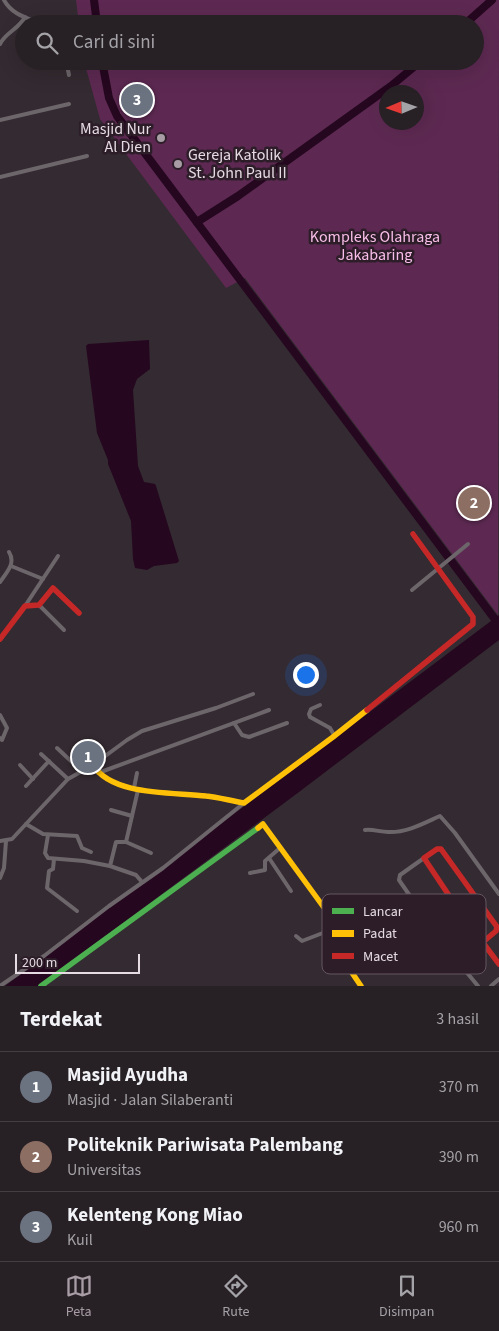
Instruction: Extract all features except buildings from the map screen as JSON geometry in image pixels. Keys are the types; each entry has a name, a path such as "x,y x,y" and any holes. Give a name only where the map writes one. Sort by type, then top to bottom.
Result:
{"street":[{"path":"4,0 8,7 22,15"},
{"path":"0,44 8,32 15,28"},
{"path":"68,70 69,75"},
{"path":"0,120 69,104"},
{"path":"0,177 87,156"},
{"path":"0,986 44,956 244,804 473,624 473,617 413,534"},
{"path":"412,590 468,544"},
{"path":"0,582 11,566 12,558 9,552"},
{"path":"0,639 25,606 58,556"},
{"path":"11,566 43,579"},
{"path":"0,572 5,575"},
{"path":"25,606 39,605 53,588 79,614"},
{"path":"39,605 64,630"},
{"path":"0,841 12,839 68,779 142,731 253,694"},
{"path":"320,705 311,709 310,718 325,724 334,735"},
{"path":"98,773 269,710"},
{"path":"0,715 7,726 1,740"},
{"path":"234,724 242,735 249,736 287,722"},
{"path":"83,742 91,751 98,773 106,780 136,789 208,796 244,804"},
{"path":"57,748 80,772"},
{"path":"41,754 68,779"},
{"path":"26,786 49,761"},
{"path":"20,765 33,779"},
{"path":"126,842 132,816 137,772"},
{"path":"112,810 132,816"},
{"path":"365,830 374,829 389,832 406,830 440,816 455,833 499,894"},
{"path":"26,824 39,833 77,836 82,848 90,852"},
{"path":"41,986 263,824 322,905"},
{"path":"48,835 46,856 54,859 84,861 110,866 136,875 142,882"},
{"path":"0,878 4,868 6,841"},
{"path":"110,866 117,841 126,842 151,853"},
{"path":"250,874 265,870 265,861 280,848"},
{"path":"409,894 399,880 400,875 437,849 440,849 473,894"},
{"path":"269,858 291,891"},
{"path":"424,858 449,894"},
{"path":"54,859 53,869 49,871 47,888 77,910"},
{"path":"486,912 497,927 497,930 486,939"},
{"path":"296,936 302,941 322,933"},
{"path":"486,946 499,964"},
{"path":"354,974 362,986"},
{"path":"468,974 478,986"},
{"path":"491,986 499,979"}],"green space":[{"name":"Kompleks Olahraga Jakabaring","path":"76,0 499,0 498,615 245,278 226,288 100,119 86,70 484,70 484,15 78,15"}],"shaded area":[{"path":"149,340 150,369 137,379 133,390 138,466 144,482 155,484 156,486 179,561 177,563 154,566 147,570 135,568 131,521 97,433 86,346 88,344"},
{"path":"499,615 499,640 299,792 38,986 5,986"}],"waterway":[{"path":"94,0 96,15"},
{"path":"475,15 492,0"},
{"path":"104,70 109,98 117,116 494,618"},
{"path":"197,222 238,196 391,86 410,70"}],"traffic: fast":[{"path":"41,986 258,828"}],"traffic: slow":[{"path":"93,765 102,775 128,787 144,791 211,797 244,803 367,710"},
{"path":"258,828 263,824 322,905"},
{"path":"353,974 361,986"}],"traffic: jam":[{"path":"367,710 473,624 473,617 413,534"},
{"path":"0,639 25,606 39,605 53,588 79,613"},
{"path":"448,894 424,858 437,849 441,849 473,894"},
{"path":"486,912 497,927 496,931 486,939"},
{"path":"486,947 499,964"}],"place":[{"name":"Kelenteng Kong Miao","path":"137,100"},
{"name":"Masjid Nur Al Dien","path":"161,138"},
{"name":"Gereja Katolik St. John Paul II","path":"178,164"},
{"name":"Politeknik Pariwisata Palembang","path":"474,503"},
{"name":"Masjid Ayudha","path":"88,757"}]}
